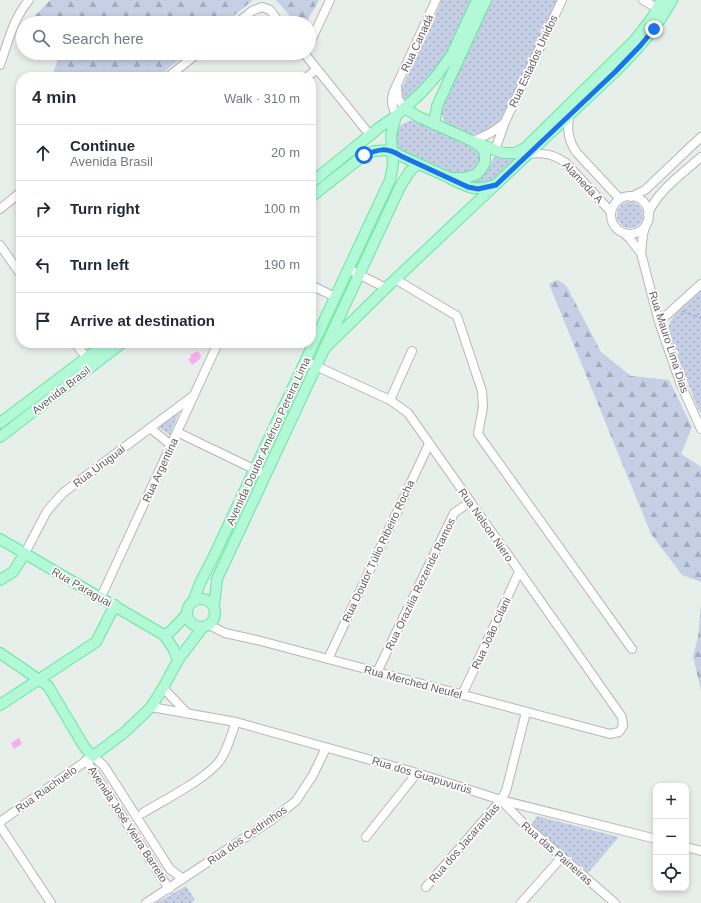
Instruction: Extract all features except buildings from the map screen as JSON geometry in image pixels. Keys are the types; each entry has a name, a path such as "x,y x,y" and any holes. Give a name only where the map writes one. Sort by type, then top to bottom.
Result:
{"main road":[{"path":"316,180 370,135 396,116 423,91 438,74 448,59 477,0"},
{"path":"434,124 437,106 486,0"},
{"path":"324,349 395,279 529,154 640,46 654,29 672,0"},
{"path":"405,108 417,116 472,141 503,153 515,153 525,148 635,40 652,18 660,4"},
{"name":"Avenida Doutor Américo Pereira Lima","path":"316,338 390,180 393,165 390,135 396,116"},
{"path":"472,141 485,153 485,162 482,168"},
{"path":"316,192 364,155 374,151 391,150 468,187 478,189 496,185"},
{"path":"450,178 465,178 477,174 495,150"},
{"name":"Avenida Doutor Américo Pereira Lima","path":"214,606 217,579 400,187 410,171 418,164"},
{"path":"364,236 375,241"},
{"name":"Avenida Brasil","path":"0,437 90,361 102,348"},
{"name":"Avenida Brasil","path":"0,423 90,361 113,348"},
{"name":"Avenida Doutor Américo Pereira Lima","path":"194,600 203,577 214,558 311,348"},
{"name":"Rua Paraguai","path":"0,539 164,635 174,648 178,660"},
{"path":"0,580 13,572 25,553"},
{"path":"0,653 48,686 90,758 125,732 151,707 178,660 206,626 213,622 216,615 214,606 210,601 200,598 194,600 187,609 189,620 192,624 198,627 206,626"},
{"path":"0,705 96,642 115,605"},
{"path":"164,635 170,633 187,614"}],"street":[{"path":"18,16 29,0"},
{"path":"316,30 330,0"},
{"name":"Rua Canadá","path":"396,116 391,102 393,92 436,0"},
{"name":"Rua Estados Unidos","path":"495,150 505,122 562,0"},
{"path":"643,0 660,4"},
{"path":"246,16 252,11 262,7 270,10 275,16"},
{"path":"0,65 16,20"},
{"path":"174,72 189,60"},
{"path":"310,60 370,135"},
{"path":"313,72 317,69"},
{"path":"397,85 398,99 405,108"},
{"name":"Alameda A","path":"570,114 568,128 570,141 576,153 620,199"},
{"path":"472,141 484,137 496,130 505,122"},
{"path":"641,253 633,242 615,227 611,217 611,212 616,202 620,199 631,197 640,193 649,187 701,137"},
{"name":"Alameda A","path":"529,154 542,153 561,159 611,212"},
{"path":"641,253 643,234 651,207 659,195 701,157"},
{"path":"0,209 16,196"},
{"path":"631,197 636,198 644,204 648,214"},
{"path":"378,206 388,212"},
{"path":"623,233 634,234 639,232 646,224"},
{"path":"0,245 16,268"},
{"name":"Rua Mauro Lima Dias","path":"641,253 659,322 681,385 701,429"},
{"path":"348,269 386,288"},
{"path":"395,279 457,316 482,391 483,407 478,434 632,649"},
{"path":"659,322 701,284"},
{"path":"316,287 336,297"},
{"path":"79,348 90,361"},
{"name":"Rua Argentina","path":"101,597 216,348"},
{"path":"390,400 412,352"},
{"name":"Rua Nelson Niero","path":"305,361 390,400 408,413 622,717 623,726 619,732"},
{"name":"Rua Uruguai","path":"25,553 47,511 63,493 193,396"},
{"path":"150,428 171,445"},
{"path":"177,432 266,475"},
{"name":"Rua Doutor Túlio Ribeiro Rocha","path":"328,659 429,444"},
{"name":"Rua Orazilia Rezende Ramos","path":"376,672 454,513 470,502"},
{"name":"Rua João Cilani","path":"462,695 519,572"},
{"name":"Rua Merched Neufel","path":"206,626 225,633 257,640 610,734 619,732"},
{"path":"163,688 188,713"},
{"name":"Rua dos Guapuvurús","path":"151,707 236,722 418,773 501,800 653,838"},
{"name":"Rua dos Jacarandas","path":"426,887 501,800 506,791 526,712"},
{"path":"143,813 206,775 220,760 236,722"},
{"name":"Rua dos Cedrinhos","path":"147,903 270,821 296,801 313,775 326,748"},
{"name":"Rua Riachuelo","path":"0,822 90,758"},
{"name":"Avenida José Vieira Barreto","path":"90,758 104,766 170,869 183,879"},
{"name":"Avenida José Vieira Barreto","path":"90,758 169,889"},
{"path":"366,837 418,773"},
{"name":"Rua das Paineiras","path":"501,800 524,824 615,903"},
{"path":"0,826 51,903"},
{"path":"689,848 701,851"},
{"path":"521,903 562,857"}],"path":[{"path":"674,308 701,318"}],"green space":[{"path":"50,0 253,0 234,16 35,16"},
{"path":"276,0 319,0 310,16 290,16"},
{"path":"442,0 473,0 446,57 431,78 405,102 401,97 401,90"},
{"path":"490,0 558,0 504,115 495,126 486,132 479,134 464,133 450,128 445,124 440,105"},
{"path":"57,60 179,60 164,72 54,72"},
{"path":"416,120 475,146 482,158 475,171 467,174 453,173 399,149 395,138 397,129 404,123"},
{"path":"523,153 492,182 474,186 466,181 481,175 495,156 509,158"},
{"path":"630,202 639,206 643,215 639,224 630,228 621,224 617,215 621,206"},
{"path":"557,280 567,287 601,352 631,376 669,380 692,427 681,454 701,468 701,582 682,575 651,534 549,284"},
{"path":"701,289 701,413 698,409 669,334 669,328 674,315"},
{"path":"180,410 170,435 157,426"},
{"path":"701,605 701,691 693,656 698,637"},
{"path":"537,816 619,837 588,873 530,827"},
{"path":"186,886 195,900 191,903 156,903"}],"shaded area":[{"path":"198,351 201,356 200,359 192,365 188,359 191,358 190,355"},
{"path":"19,738 22,744 14,749 11,743"}],"route":[{"path":"364,155 374,151 391,150 468,187 478,189 496,185 615,72 654,29"}]}
